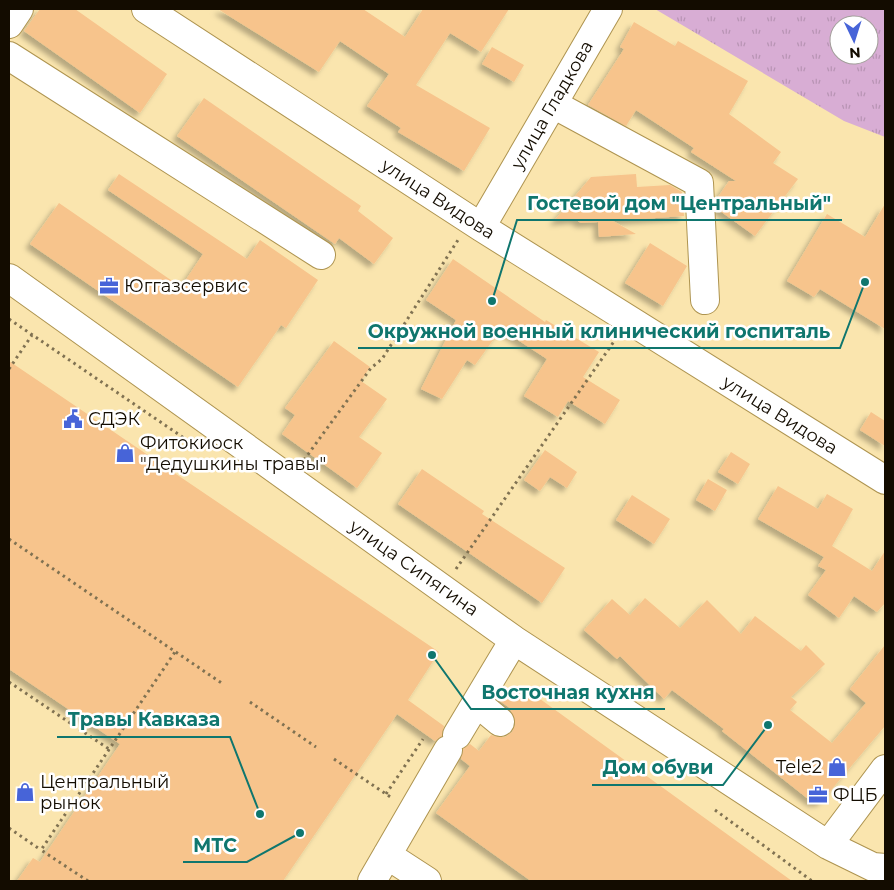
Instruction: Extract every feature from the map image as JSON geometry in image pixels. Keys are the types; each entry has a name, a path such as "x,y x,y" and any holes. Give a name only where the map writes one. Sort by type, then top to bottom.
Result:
{"street":[{"path":"9,24 19,9"},
{"name":"улица Видова","path":"146,9 471,231 885,480"},
{"name":"улица Гладкова","path":"471,231 553,104 608,9"},
{"path":"9,56 321,255"},
{"path":"553,104 699,184 705,300"},
{"name":"улица Сипягина","path":"9,278 514,640 828,844 873,867 885,868"},
{"path":"372,881 413,812 445,781 453,743 514,640"},
{"path":"476,703 500,722"},
{"path":"828,844 885,769"},
{"path":"387,856 427,881"}],"path":[{"path":"299,465 371,368 382,359 471,231"},
{"path":"9,319 187,439"},
{"path":"9,369 32,335"},
{"path":"453,573 617,337"},
{"path":"9,539 223,684"},
{"path":"41,850 175,652"},
{"path":"9,682 109,749"},
{"path":"250,702 316,747"},
{"path":"386,794 426,734"},
{"path":"334,759 413,812"},
{"path":"715,810 812,881"},
{"path":"9,828 88,881"}],"green space":[{"path":"655,9 885,9 885,137 844,121"}],"building":[{"path":"40,9 75,9 167,74 140,113 24,31"},
{"path":"218,9 363,9 405,37 423,9 509,9 481,52 450,33 416,85 490,128 464,171 398,132 401,128 367,106 389,74 340,41 319,72"},
{"path":"634,22 675,46 678,41 748,81 729,114 781,152 773,163 798,179 755,236 716,208 716,200 729,181 736,181 691,152 694,148 636,110 626,126 588,105 624,49 620,47"},
{"path":"492,47 524,65 514,82 482,64"},
{"path":"204,98 361,206 358,211 393,238 374,264 339,238 335,244 177,136"},
{"path":"119,174 247,259 260,240 318,280 286,328 281,325 238,387 30,244 59,203 181,287 203,254 108,190"},
{"path":"636,174 637,187 670,185 682,192 684,216 613,221 636,234 599,237 598,222 581,223 575,219 554,221 591,177"},
{"path":"885,204 885,329 820,289 814,297 787,281 827,214 865,237"},
{"path":"650,243 687,266 663,306 625,283"},
{"path":"453,259 545,322 546,320 599,352 583,377 620,400 605,424 568,401 558,417 524,396 547,359 501,329 475,365 467,360 442,399 421,389 456,320 426,300"},
{"path":"334,341 370,367 361,381 387,399 359,437 382,453 357,488 282,434 295,415 285,408"},
{"path":"9,361 439,652 408,700 444,726 442,736 435,741 397,714 283,881 17,881 33,858 40,862 120,744 9,669"},
{"path":"871,412 885,421 885,446 860,430"},
{"path":"545,450 577,472 567,488 550,477 540,491 524,480"},
{"path":"731,452 750,464 738,484 718,472"},
{"path":"422,469 484,511 482,514 565,568 542,603 398,504"},
{"path":"708,479 727,490 715,511 696,500"},
{"path":"778,486 818,509 827,494 853,509 832,546 872,571 885,551 885,603 877,612 854,596 839,618 808,595 826,570 818,566 824,557 758,519"},
{"path":"632,495 670,519 654,544 616,520"},
{"path":"645,598 680,628 707,600 741,634 755,616 801,651 806,645 825,664 791,697 797,702 790,710 832,743 866,703 850,689 885,645 885,726 821,802 812,802 722,731 724,729 672,690 664,699 620,656 617,659 584,630 612,599 630,615"},
{"path":"502,690 529,691 792,881 531,881 436,813 470,766 461,759 463,749 470,744 479,751 491,735 505,737 512,732 515,724 510,708 497,699"}],"place":[{"name":"Окружной военный клинический госпиталь","path":"865,282"},
{"name":"Юггазсервис","path":"109,286"},
{"name":"Гостевой дом \"Центральный\"","path":"492,301"},
{"name":"СДЭК","path":"73,419"},
{"name":"Фитокиоск \"Дедушкины травы\"","path":"125,453"},
{"name":"Восточная кухня","path":"432,655"},
{"name":"Дом обуви","path":"768,725"},
{"name":"Tele2","path":"837,767"},
{"name":"Центральный рынок","path":"25,792"},
{"name":"ФЦБ","path":"818,795"},
{"name":"Травы Кавказа","path":"260,814"},
{"name":"МТС","path":"300,833"}]}
